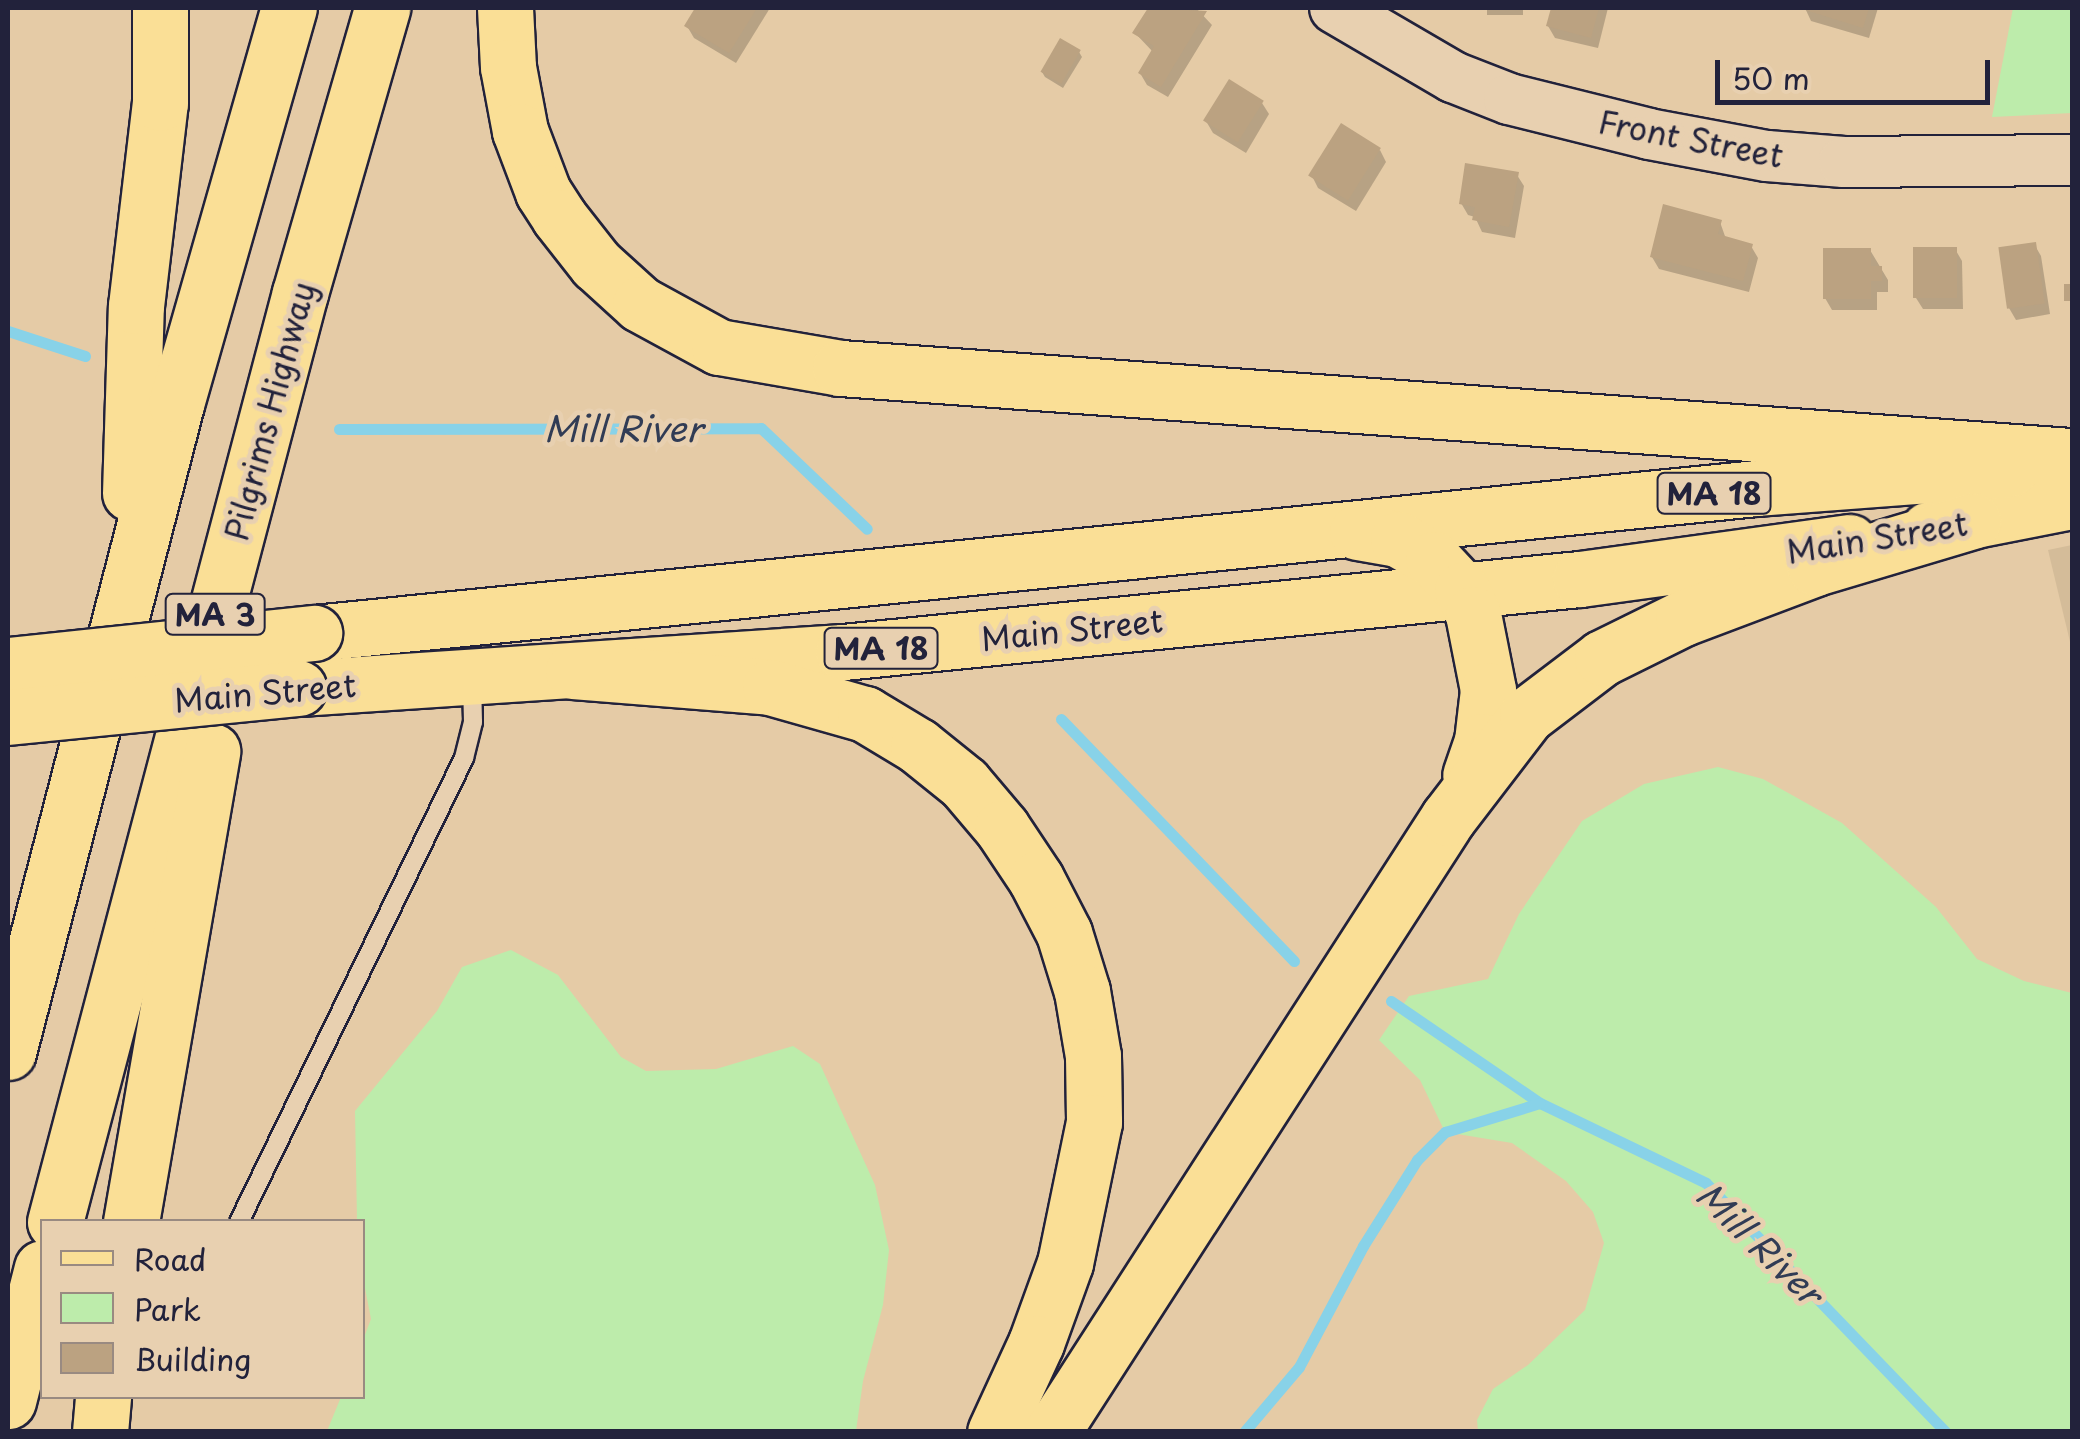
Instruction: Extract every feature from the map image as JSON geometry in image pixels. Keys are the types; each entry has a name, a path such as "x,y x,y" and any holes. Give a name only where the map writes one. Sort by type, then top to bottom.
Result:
{"main road":[{"path":"126,596 136,306 160,103 160,8"},
{"name":"MA 3","path":"8,1052 126,596 289,8"},
{"name":"Pilgrims Highway","path":"56,1219 300,292 382,8"},
{"path":"504,8 508,67 520,131 543,192 596,264 640,304 719,347 840,368 2072,456"},
{"path":"133,1219 245,556 300,292"},
{"name":"Main Street","path":"8,665 1357,532 1773,486 2072,467"},
{"name":"Main Street","path":"8,717 299,688 843,652 1462,590 1778,553 2072,502"},
{"path":"1052,1432 1448,818 1527,714 1602,658 1683,618 1766,586 1973,522"},
{"path":"1357,532 1416,548 1448,573 1462,590 1480,636 1487,714 1474,765 1448,818"},
{"path":"573,671 770,687 865,714 918,746 964,784 1002,828 1036,878 1064,932 1082,992 1093,1056 1094,1122 1065,1263 1036,1343 995,1432"},
{"path":"8,1000 57,862"},
{"path":"8,1401 40,1276"},
{"path":"100,1432 103,1399"}],"street":[{"name":"Front Street","path":"1335,8 1453,78 1509,99 1649,134 1767,156 1844,162 2072,160"}],"lane":[{"path":"240,1219 464,758 472,722 472,676"}],"shaded area":[{"path":"2072,545 2072,650 2048,550"}],"green space":[{"path":"2013,8 2072,8 2072,113 1992,117"},
{"path":"1718,767 1763,779 1842,823 1936,907 1977,959 2024,981 2072,993 2072,1431 1478,1431 1477,1420 1493,1389 1528,1365 1585,1310 1604,1243 1593,1212 1566,1181 1512,1143 1445,1132 1420,1080 1379,1040 1409,996 1488,979 1519,914 1582,821 1644,784"},
{"path":"511,950 558,975 621,1057 646,1071 716,1069 793,1046 820,1064 875,1185 889,1250 883,1305 863,1381 856,1431 327,1431 340,1399 365,1399 365,1335 371,1319 365,1288 365,1219 357,1219 355,1111 437,1011 462,967"}],"building":[{"path":"695,8 757,8 729,53 684,26"},
{"path":"1148,8 1207,11 1161,87 1138,73 1154,46 1132,33"},
{"path":"1551,8 1599,8 1591,38 1546,26"},
{"path":"1799,8 1869,8 1863,28"},
{"path":"1060,38 1081,50 1061,84 1040,72"},
{"path":"1229,79 1264,101 1238,142 1203,121"},
{"path":"1341,123 1381,148 1348,200 1308,176"},
{"path":"1465,163 1519,172 1509,227 1472,220 1475,207 1459,204"},
{"path":"1663,204 1722,220 1718,234 1753,244 1743,281 1650,257"},
{"path":"2036,242 2045,303 2007,309 1998,247"},
{"path":"1913,247 1957,247 1957,298 1913,298"},
{"path":"1823,248 1871,248 1871,266 1882,266 1882,281 1871,281 1871,299 1823,299"},
{"path":"2064,284 2072,284 2072,301 2064,301"}],"waterway":[{"name":"Mill River","path":"8,331 85,356"},
{"name":"Mill River","path":"339,429 761,428 867,529"},
{"name":"Mill River","path":"1061,719 1294,961"},
{"name":"Mill River","path":"1391,1001 1540,1103 1706,1183 1946,1432"},
{"path":"1244,1432 1299,1367 1363,1246 1417,1160 1445,1132 1540,1103"}]}
